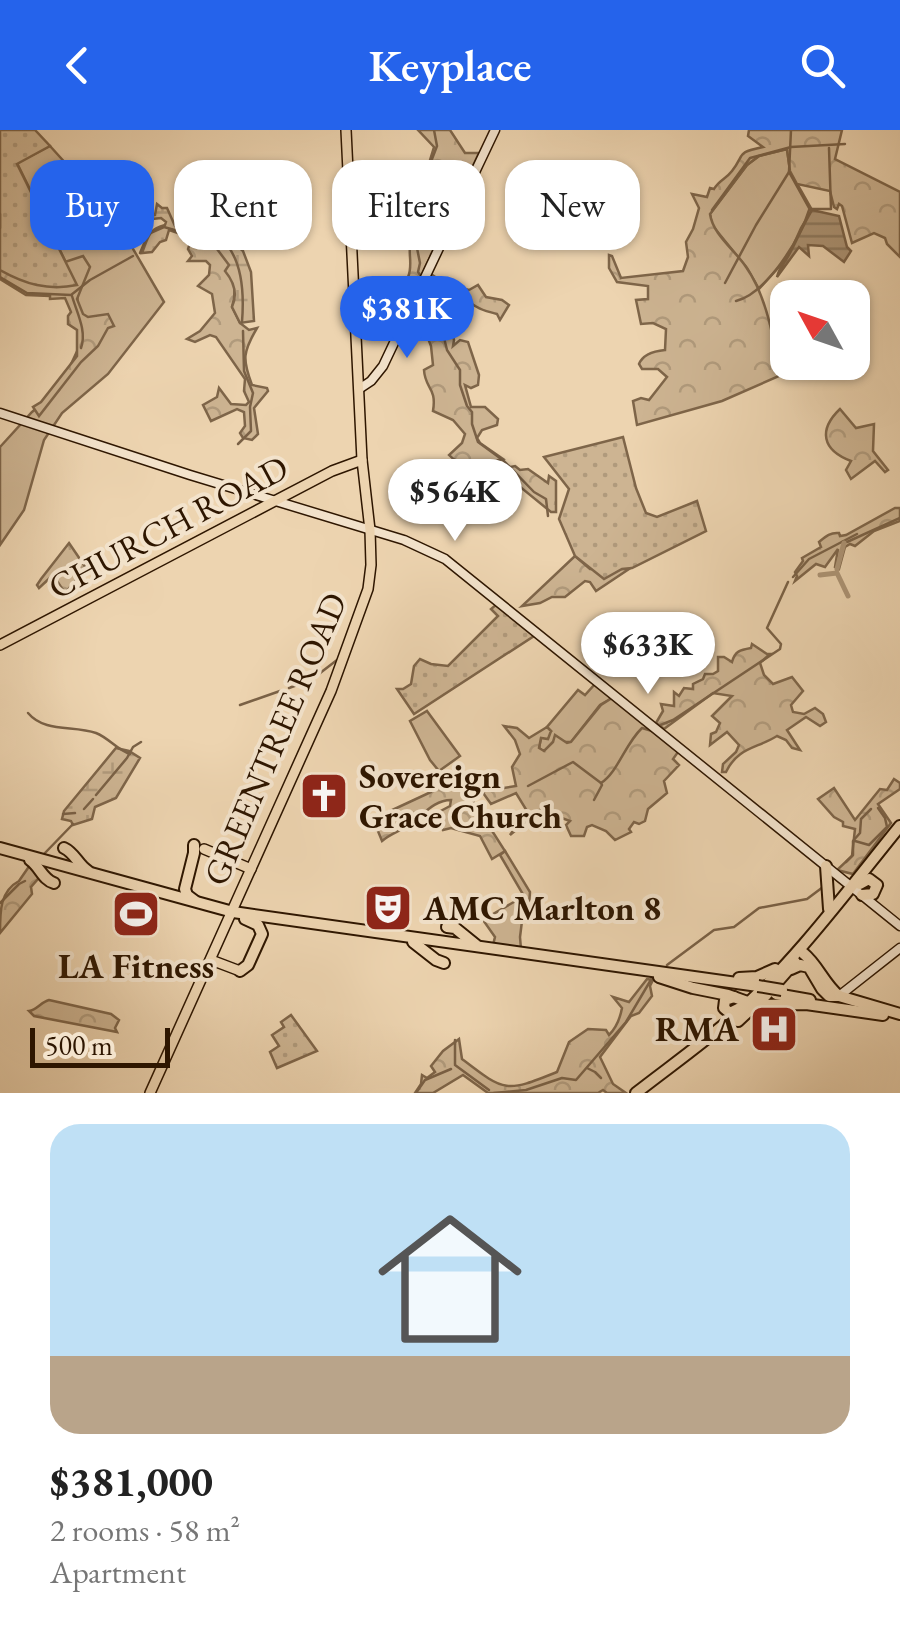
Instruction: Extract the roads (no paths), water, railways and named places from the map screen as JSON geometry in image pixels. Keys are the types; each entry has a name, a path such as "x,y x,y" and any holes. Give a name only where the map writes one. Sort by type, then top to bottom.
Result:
{"highway":[{"path":"786,973 828,913 856,888 900,826"},
{"path":"636,1093 748,1002 797,954 900,836"},
{"path":"64,848 94,874"},
{"path":"0,850 200,904 258,925 263,931 247,968"},
{"path":"0,850 236,915 756,988"},
{"path":"197,850 184,889 200,904"},
{"path":"30,860 54,883"},
{"path":"826,866 828,913"},
{"path":"840,877 830,882 830,890 838,894 856,888"},
{"path":"236,915 692,976 883,1015"},
{"path":"447,927 487,948"},
{"path":"414,942 444,963"},
{"path":"692,976 757,977 797,954"},
{"path":"797,954 814,963 839,994 900,1015"},
{"path":"647,1093 786,973 802,965 811,968 826,994 846,995 850,987"},
{"path":"598,968 620,966"},
{"path":"656,976 748,1002 900,1015"},
{"path":"779,992 810,989 815,976"},
{"path":"705,990 726,1018 724,1024"},
{"path":"796,992 900,1015"}],"main road":[{"name":"GREENTREE ROAD","path":"150,1093 236,915 251,869 331,691 370,579 370,494 362,460 346,130"},
{"path":"359,389 375,378 383,366 495,130"},
{"path":"0,413 237,489 262,502"},
{"name":"CHURCH ROAD","path":"0,645 262,502 274,501 362,460"},
{"path":"274,501 408,542 454,565 900,926"},
{"path":"197,850 251,869"},
{"path":"850,987 900,948"},
{"path":"212,960 247,968"}],"waterway":[{"path":"421,276 416,243 419,201 433,168 437,146 434,130"},
{"path":"791,130 789,172 809,208"},
{"path":"712,210 750,158 791,147 845,144"},
{"path":"811,209 831,209 829,148"},
{"path":"725,283 789,172"},
{"path":"736,301 759,287 781,263 809,210"},
{"path":"0,214 0,228"},
{"path":"140,253 148,234 164,227 227,245 239,272 242,322"},
{"path":"0,277 27,293 71,295 133,256"},
{"path":"429,279 437,286 435,301 447,350 460,370 460,385 472,412 478,442 546,499 548,516"},
{"path":"72,296 82,329 81,348"},
{"path":"238,444 251,431 253,393 244,371 243,331"},
{"path":"842,542 900,518"},
{"path":"793,577 809,559 857,534"},
{"path":"837,569 844,543"},
{"path":"820,575 837,573 848,596"},
{"path":"658,726 780,649 781,644 767,628 788,582"},
{"path":"289,688 311,680 337,660"},
{"path":"240,705 280,691"},
{"path":"28,713 51,726 96,733 130,754"},
{"path":"594,800 601,783 636,735 642,728 652,731"},
{"path":"96,795 141,742"},
{"path":"528,786 573,762 601,783"},
{"path":"84,809 93,799"},
{"path":"855,841 869,845 887,827 878,808"},
{"path":"846,862 853,855 853,841 860,833 861,819 871,809"},
{"path":"63,814 75,813"},
{"path":"44,854 73,824"},
{"path":"0,903 25,881"},
{"path":"667,965 714,930 734,927 759,908 807,899 823,887"},
{"path":"494,1093 526,1090 562,1078 576,1080 626,1022 652,978"},
{"path":"455,1040 455,1064"},
{"path":"455,1065 489,1090"},
{"path":"587,1068 601,1078"},
{"path":"416,1093 425,1080 451,1069"}],"place":[{"name":"Sovereign Grace Church","path":"324,796"},
{"name":"AMC Marlton 8","path":"388,908"},
{"name":"LA Fitness","path":"136,914"},
{"name":"RMA","path":"774,1029"}]}
